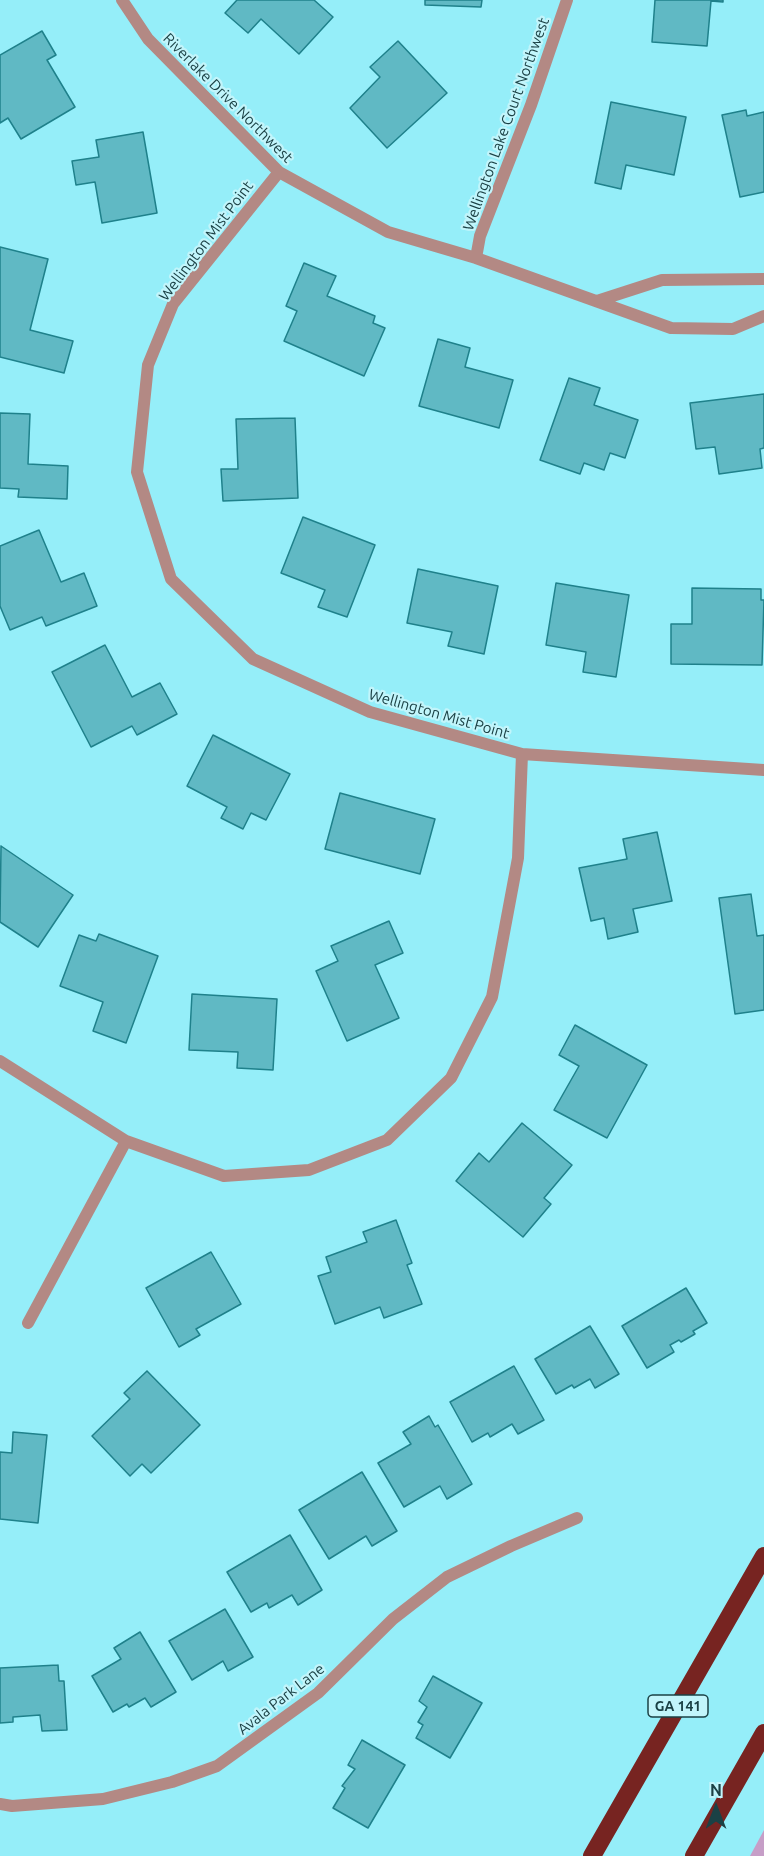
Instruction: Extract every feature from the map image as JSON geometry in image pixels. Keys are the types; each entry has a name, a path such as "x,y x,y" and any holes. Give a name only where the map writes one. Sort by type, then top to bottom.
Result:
{"highway":[{"name":"GA 141","path":"592,1856 764,1556"},
{"path":"694,1856 764,1732"}],"street":[{"name":"Riverlake Drive Northwest","path":"122,0 148,39 279,172 388,232 476,258 670,328 734,329 764,316"},
{"name":"Wellington Lake Court Northwest","path":"476,258 480,236 531,105 567,0"},
{"name":"Wellington Mist Point","path":"279,172 173,304 148,364 137,472 171,579 253,659 370,712 522,754 764,770"},
{"path":"597,301 662,280 764,279"},
{"path":"0,1061 126,1141 224,1176 309,1170 387,1140 451,1078 492,997 518,858 522,754"},
{"path":"28,1323 126,1141"},
{"name":"Avala Park Lane","path":"0,1804 12,1806 103,1799 172,1782 217,1766 318,1693 393,1619 447,1576 578,1518"}],"shaded area":[{"path":"764,1830 764,1856 750,1856"}],"building":[{"path":"237,0 314,0 333,17 299,54 261,19 248,33 225,13"},
{"path":"425,0 482,0 481,7 425,5"},
{"path":"655,0 723,0 723,2 711,1 707,46 652,42"},
{"path":"42,31 56,55 47,60 75,107 21,139 8,118 0,123 0,55"},
{"path":"398,41 447,93 387,148 350,108 380,77 370,67"},
{"path":"611,102 686,117 674,175 626,165 621,189 595,183"},
{"path":"746,110 747,116 764,112 764,192 740,197 722,115"},
{"path":"143,132 157,213 102,223 95,182 76,185 72,161 99,157 96,140"},
{"path":"0,247 48,259 30,330 73,341 64,373 0,357"},
{"path":"304,263 336,276 327,296 375,316 373,323 385,328 364,376 284,341 297,311 286,306"},
{"path":"438,339 470,348 465,367 513,380 499,428 419,406"},
{"path":"569,378 600,388 594,405 638,420 625,458 610,453 604,470 584,463 580,474 540,460"},
{"path":"764,394 764,448 760,449 762,468 719,474 715,447 696,449 690,403"},
{"path":"0,413 30,414 28,464 68,466 67,499 18,497 19,489 0,488"},
{"path":"295,418 298,498 223,501 221,469 238,469 236,419"},
{"path":"303,517 375,545 347,617 318,607 325,590 281,573"},
{"path":"39,530 61,582 84,573 97,606 46,626 42,617 10,630 0,606 0,546"},
{"path":"418,569 498,586 484,654 448,646 452,632 407,623"},
{"path":"556,583 629,595 616,677 583,672 586,652 546,645"},
{"path":"692,588 761,589 761,600 764,600 762,665 671,664 671,624 692,624"},
{"path":"105,645 132,697 160,683 177,714 137,735 132,726 91,747 52,672"},
{"path":"213,735 290,774 266,820 251,813 243,829 221,818 227,807 187,786"},
{"path":"340,793 435,819 420,874 325,849"},
{"path":"657,832 672,901 633,909 638,932 608,939 604,918 591,921 579,868 627,859 623,839"},
{"path":"1,846 73,895 38,947 0,922"},
{"path":"751,894 757,936 764,935 764,1010 735,1014 719,898"},
{"path":"389,921 403,953 375,965 399,1018 347,1041 316,971 338,961 331,946"},
{"path":"99,934 158,956 126,1043 93,1031 103,1002 60,986 79,935 96,941"},
{"path":"192,994 277,999 273,1070 237,1068 238,1052 189,1050"},
{"path":"575,1025 647,1065 607,1138 554,1110 579,1066 559,1055"},
{"path":"522,1123 572,1165 544,1198 551,1204 523,1237 456,1181 479,1153 489,1162"},
{"path":"396,1220 412,1263 407,1265 422,1304 384,1318 380,1307 335,1324 318,1276 331,1272 326,1257 367,1242 363,1232"},
{"path":"211,1252 241,1304 196,1329 200,1335 179,1347 146,1288"},
{"path":"686,1288 707,1323 693,1331 695,1334 670,1345 674,1352 647,1368 622,1326"},
{"path":"590,1326 619,1374 595,1388 590,1379 556,1394 535,1359"},
{"path":"514,1366 544,1420 518,1434 512,1424 490,1437 488,1433 472,1442 450,1402"},
{"path":"147,1371 200,1425 151,1473 142,1464 130,1476 92,1436 130,1399 124,1393"},
{"path":"429,1416 435,1427 438,1425 472,1484 447,1499 440,1486 404,1507 378,1463 411,1444 403,1432"},
{"path":"13,1432 47,1435 38,1523 0,1519 0,1452 12,1453"},
{"path":"362,1472 397,1531 372,1546 366,1536 329,1559 299,1510"},
{"path":"290,1535 322,1590 298,1605 292,1595 269,1608 267,1603 251,1612 227,1572"},
{"path":"225,1609 253,1657 228,1671 223,1661 192,1680 169,1641"},
{"path":"140,1632 176,1692 151,1707 145,1698 129,1707 127,1704 113,1712 92,1676 121,1659 114,1648"},
{"path":"58,1665 59,1681 64,1681 67,1730 42,1731 40,1715 13,1717 13,1722 0,1723 0,1668"},
{"path":"433,1676 482,1703 450,1758 416,1738 423,1725 418,1722 427,1707 419,1701"},
{"path":"362,1740 405,1765 368,1828 333,1808 345,1788 342,1786 355,1769 348,1765"}]}
